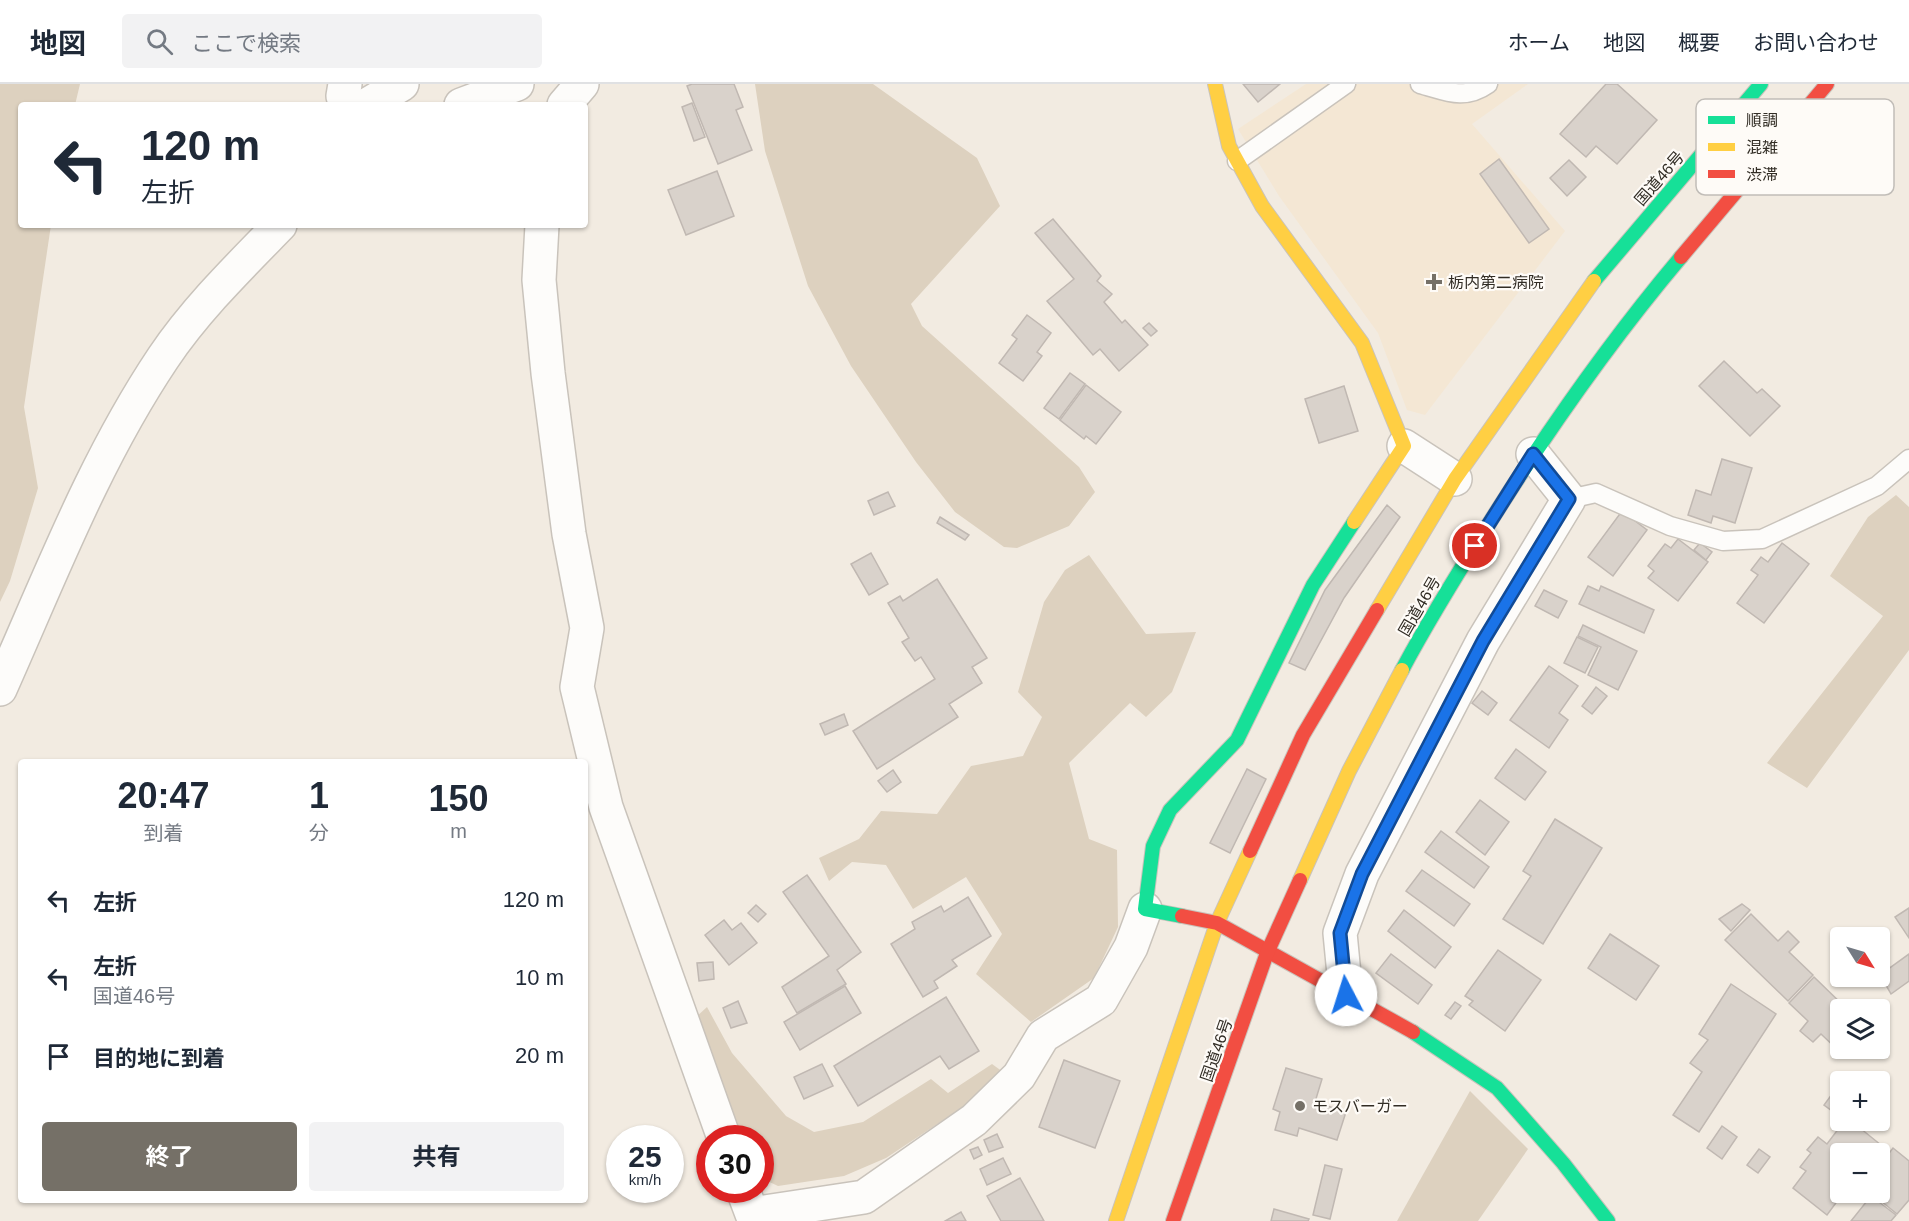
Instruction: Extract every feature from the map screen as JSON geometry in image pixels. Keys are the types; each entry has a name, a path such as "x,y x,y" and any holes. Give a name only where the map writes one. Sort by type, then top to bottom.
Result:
{"main road":[{"path":"1215,84 1229,146 1262,206 1362,343 1404,446 1313,585 1238,740 1170,810 1153,846 1145,909 1216,923 1410,1030 1497,1088 1563,1162 1608,1221"},
{"name":"国道46号","path":"1748,99 1761,84"},
{"name":"国道46号","path":"1814,99 1827,84"},
{"name":"国道46号","path":"1116,1221 1216,923 1303,735 1455,479 1604,267 1696,160"},
{"name":"国道46号","path":"1173,1221 1267,953 1349,771 1423,630 1533,454 1644,301 1733,195"}],"street":[{"path":"345,84 343,96 345,102"},
{"path":"372,102 402,84"},
{"path":"469,102 517,84"},
{"path":"567,102 582,84"},
{"path":"0,689 100,462 164,358 214,293 277,228"},
{"path":"542,228 539,280 548,373 569,534 587,628 577,687 606,807 719,1125"},
{"path":"1404,446 1455,479"},
{"path":"1346,995 1340,933 1362,874 1483,641 1569,499 1533,454"},
{"path":"749,1208 864,1197 974,1120 1019,1076 1042,1036 1101,1000 1131,947 1145,909"}],"lane":[{"path":"1237,161 1346,84"},
{"path":"1420,84 1454,93 1474,94 1488,84"},
{"path":"1569,499 1596,493 1670,526 1723,541 1762,539 1877,486 1909,459"}],"shaded area":[{"path":"0,84 80,84 76,102 18,102 18,228 51,228 24,407 38,488 10,581 0,602"},
{"path":"755,84 873,84 977,158 1000,206 911,304 922,326 1079,467 1095,492 1069,526 1017,548 1004,547 955,512 916,462 851,366 808,286 765,151"},
{"name":"栃内第二病院","path":"1306,84 1528,84 1472,124 1565,231 1425,415 1407,410 1378,333 1279,196 1238,129"},
{"path":"1896,495 1909,507 1909,650 1807,788 1767,763 1883,616 1830,576 1868,517"},
{"path":"1089,555 1146,634 1196,632 1172,692 1146,717 1130,703 1069,763 1089,839 1117,850 1118,927 1094,978 1031,1022 976,974 1002,934 966,877 913,909 886,865 852,862 829,881 819,858 859,839 881,811 937,814 971,766 1023,756 1042,717 1018,692 1044,602 1065,570"},
{"path":"707,1007 732,1053 786,1116 814,1132 863,1122 931,1079 948,1093 992,1064 1003,1072 972,1101 886,1158 844,1176 778,1186 774,1184 774,1125 730,1125 695,1018"},
{"path":"1470,1091 1528,1149 1478,1221 1397,1221"}],"building":[{"path":"734,84 743,107 736,110 752,150 718,164 687,86"},
{"path":"1243,84 1280,84 1258,102"},
{"path":"1606,84 1617,84 1657,120 1617,164 1596,146 1586,157 1560,134"},
{"path":"692,103 705,137 694,141 682,107"},
{"path":"1499,159 1549,229 1529,243 1480,174"},
{"path":"1569,160 1586,177 1567,196 1550,178"},
{"path":"717,171 734,216 686,235 668,190"},
{"path":"1053,219 1101,276 1097,281 1112,294 1104,302 1122,323 1125,320 1148,345 1119,371 1100,349 1093,355 1047,301 1074,279 1035,233"},
{"path":"1027,315 1051,333 1037,352 1042,356 1023,381 999,363 1017,339 1012,335"},
{"path":"1149,323 1157,331 1151,336 1143,328"},
{"path":"1724,361 1757,393 1762,389 1780,406 1750,436 1699,386"},
{"path":"1070,373 1085,384 1059,419 1044,408"},
{"path":"1086,385 1121,412 1096,444 1086,436 1084,439 1060,420"},
{"path":"1344,386 1358,431 1319,443 1305,399"},
{"path":"1722,459 1752,468 1735,523 1713,516 1711,523 1688,515 1696,490 1711,495"},
{"path":"888,492 895,506 874,515 868,501"},
{"path":"1387,505 1400,517 1344,598 1305,670 1289,663 1325,590"},
{"path":"1622,511 1647,530 1613,576 1588,557"},
{"path":"940,517 969,535 965,540 937,523"},
{"path":"1678,539 1708,562 1678,601 1648,578 1654,571 1648,566 1665,544 1671,548"},
{"path":"1700,543 1712,552 1706,560 1694,550"},
{"path":"1782,543 1809,564 1764,623 1737,603 1758,575 1751,570 1761,557 1768,562"},
{"path":"871,553 888,584 869,595 851,564"},
{"path":"937,579 987,658 972,667 982,683 949,704 958,717 877,769 853,731 935,679 921,657 915,661 902,642 909,638 888,603 900,596 903,601"},
{"path":"1588,586 1599,591 1601,586 1654,610 1644,633 1579,604"},
{"path":"1544,590 1567,601 1558,618 1535,606"},
{"path":"1583,625 1637,651 1618,690 1588,675 1601,647 1578,636"},
{"path":"1577,637 1598,647 1585,673 1564,663"},
{"path":"1549,666 1578,686 1559,713 1568,720 1549,748 1510,720"},
{"path":"1596,687 1607,696 1592,714 1582,706"},
{"path":"1482,691 1497,703 1488,715 1472,703"},
{"path":"844,714 848,725 825,735 820,724"},
{"path":"1516,749 1546,772 1525,800 1495,778"},
{"path":"1247,769 1266,779 1230,853 1210,843"},
{"path":"893,770 901,782 887,792 878,781"},
{"path":"1480,800 1509,822 1485,855 1456,832"},
{"path":"1555,819 1602,848 1543,944 1503,919 1531,876 1523,871"},
{"path":"1441,831 1489,867 1474,888 1425,852"},
{"path":"1422,870 1470,904 1454,926 1406,891"},
{"path":"807,875 861,952 837,970 846,984 797,1013 782,987 829,956 783,892"},
{"path":"968,897 991,936 952,960 957,966 934,981 938,988 923,997 891,944 915,929 912,922 941,906 944,912"},
{"path":"1742,904 1750,910 1731,931 1719,919"},
{"path":"756,905 766,914 758,922 748,913"},
{"path":"1909,908 1909,938 1895,917"},
{"path":"1404,910 1451,947 1435,968 1388,931"},
{"path":"1751,914 1778,941 1788,931 1799,942 1789,952 1813,975 1788,1001 1725,940"},
{"path":"724,920 732,930 741,923 757,943 729,965 705,935"},
{"path":"1610,934 1659,966 1636,1000 1588,968"},
{"path":"1498,950 1541,980 1505,1031 1469,1005 1473,1001 1465,996"},
{"path":"1391,954 1432,985 1418,1004 1376,973"},
{"path":"1909,954 1909,981 1891,994 1887,987 1890,987 1890,968"},
{"path":"713,962 714,979 699,981 697,963"},
{"path":"1814,977 1837,999 1830,999 1830,1042 1821,1034 1813,1042 1800,1031 1808,1021 1789,1003"},
{"path":"1731,984 1776,1014 1699,1132 1673,1115 1702,1072 1690,1063 1708,1040 1699,1034"},
{"path":"845,986 861,1013 800,1050 784,1022"},
{"path":"946,997 979,1051 949,1069 940,1056 858,1106 834,1066"},
{"path":"738,1001 747,1023 731,1028 723,1008"},
{"path":"1455,1002 1461,1006 1451,1019 1445,1015"},
{"path":"1064,1060 1120,1081 1095,1148 1039,1127"},
{"path":"822,1064 833,1086 804,1099 794,1077"},
{"name":"モスバーガー","path":"1286,1068 1322,1079 1315,1102 1346,1112 1337,1140 1299,1128 1297,1136 1275,1130 1280,1112 1273,1109"},
{"path":"1830,1097 1830,1109 1824,1105"},
{"path":"1722,1126 1737,1137 1722,1159 1707,1148"},
{"path":"1837,1131 1864,1131 1879,1143 1830,1143 1830,1203 1836,1203 1827,1215 1793,1188 1806,1171 1800,1167 1811,1153 1807,1150 1818,1137 1827,1144"},
{"path":"997,1134 1003,1147 989,1152 984,1140"},
{"path":"978,1147 982,1155 974,1159 970,1150"},
{"path":"1893,1148 1909,1161 1909,1200 1897,1214 1884,1203 1890,1203 1890,1152"},
{"path":"1759,1149 1770,1157 1758,1173 1747,1165"},
{"path":"1003,1158 1011,1174 987,1185 980,1169"},
{"path":"1325,1165 1342,1169 1330,1219 1313,1215"},
{"path":"1020,1178 1044,1221 1001,1221 987,1196"},
{"path":"1865,1203 1880,1203 1896,1215 1891,1221 1851,1221"},
{"path":"1274,1209 1309,1219 1308,1221 1271,1221"},
{"path":"961,1212 966,1221 945,1221"}],"traffic: fast":[{"path":"1748,99 1761,84"},
{"path":"1594,281 1696,161"},
{"path":"1402,670 1456,577 1534,453 1605,353 1681,257"},
{"path":"1182,916 1145,909 1153,846 1170,810 1237,740 1313,585 1354,522"},
{"path":"1413,1032 1497,1088 1563,1163 1608,1221"}],"traffic: slow":[{"path":"1215,84 1229,146 1262,206 1362,343 1404,446 1354,522"},
{"path":"1377,610 1455,479 1594,281"},
{"path":"1300,880 1349,771 1402,670"},
{"path":"1116,1221 1217,923 1250,851"}],"traffic: jam":[{"path":"1814,99 1827,84"},
{"path":"1681,257 1733,195"},
{"path":"1250,851 1303,735 1377,610"},
{"path":"1173,1221 1267,953 1300,880"},
{"path":"1182,916 1217,923 1413,1032"}],"place":[{"name":"栃内第二病院","path":"1434,282"},
{"name":"モスバーガー","path":"1300,1106"}],"route":[{"path":"1346,995 1340,933 1362,874 1483,641 1569,499 1533,454 1475,546"}]}
